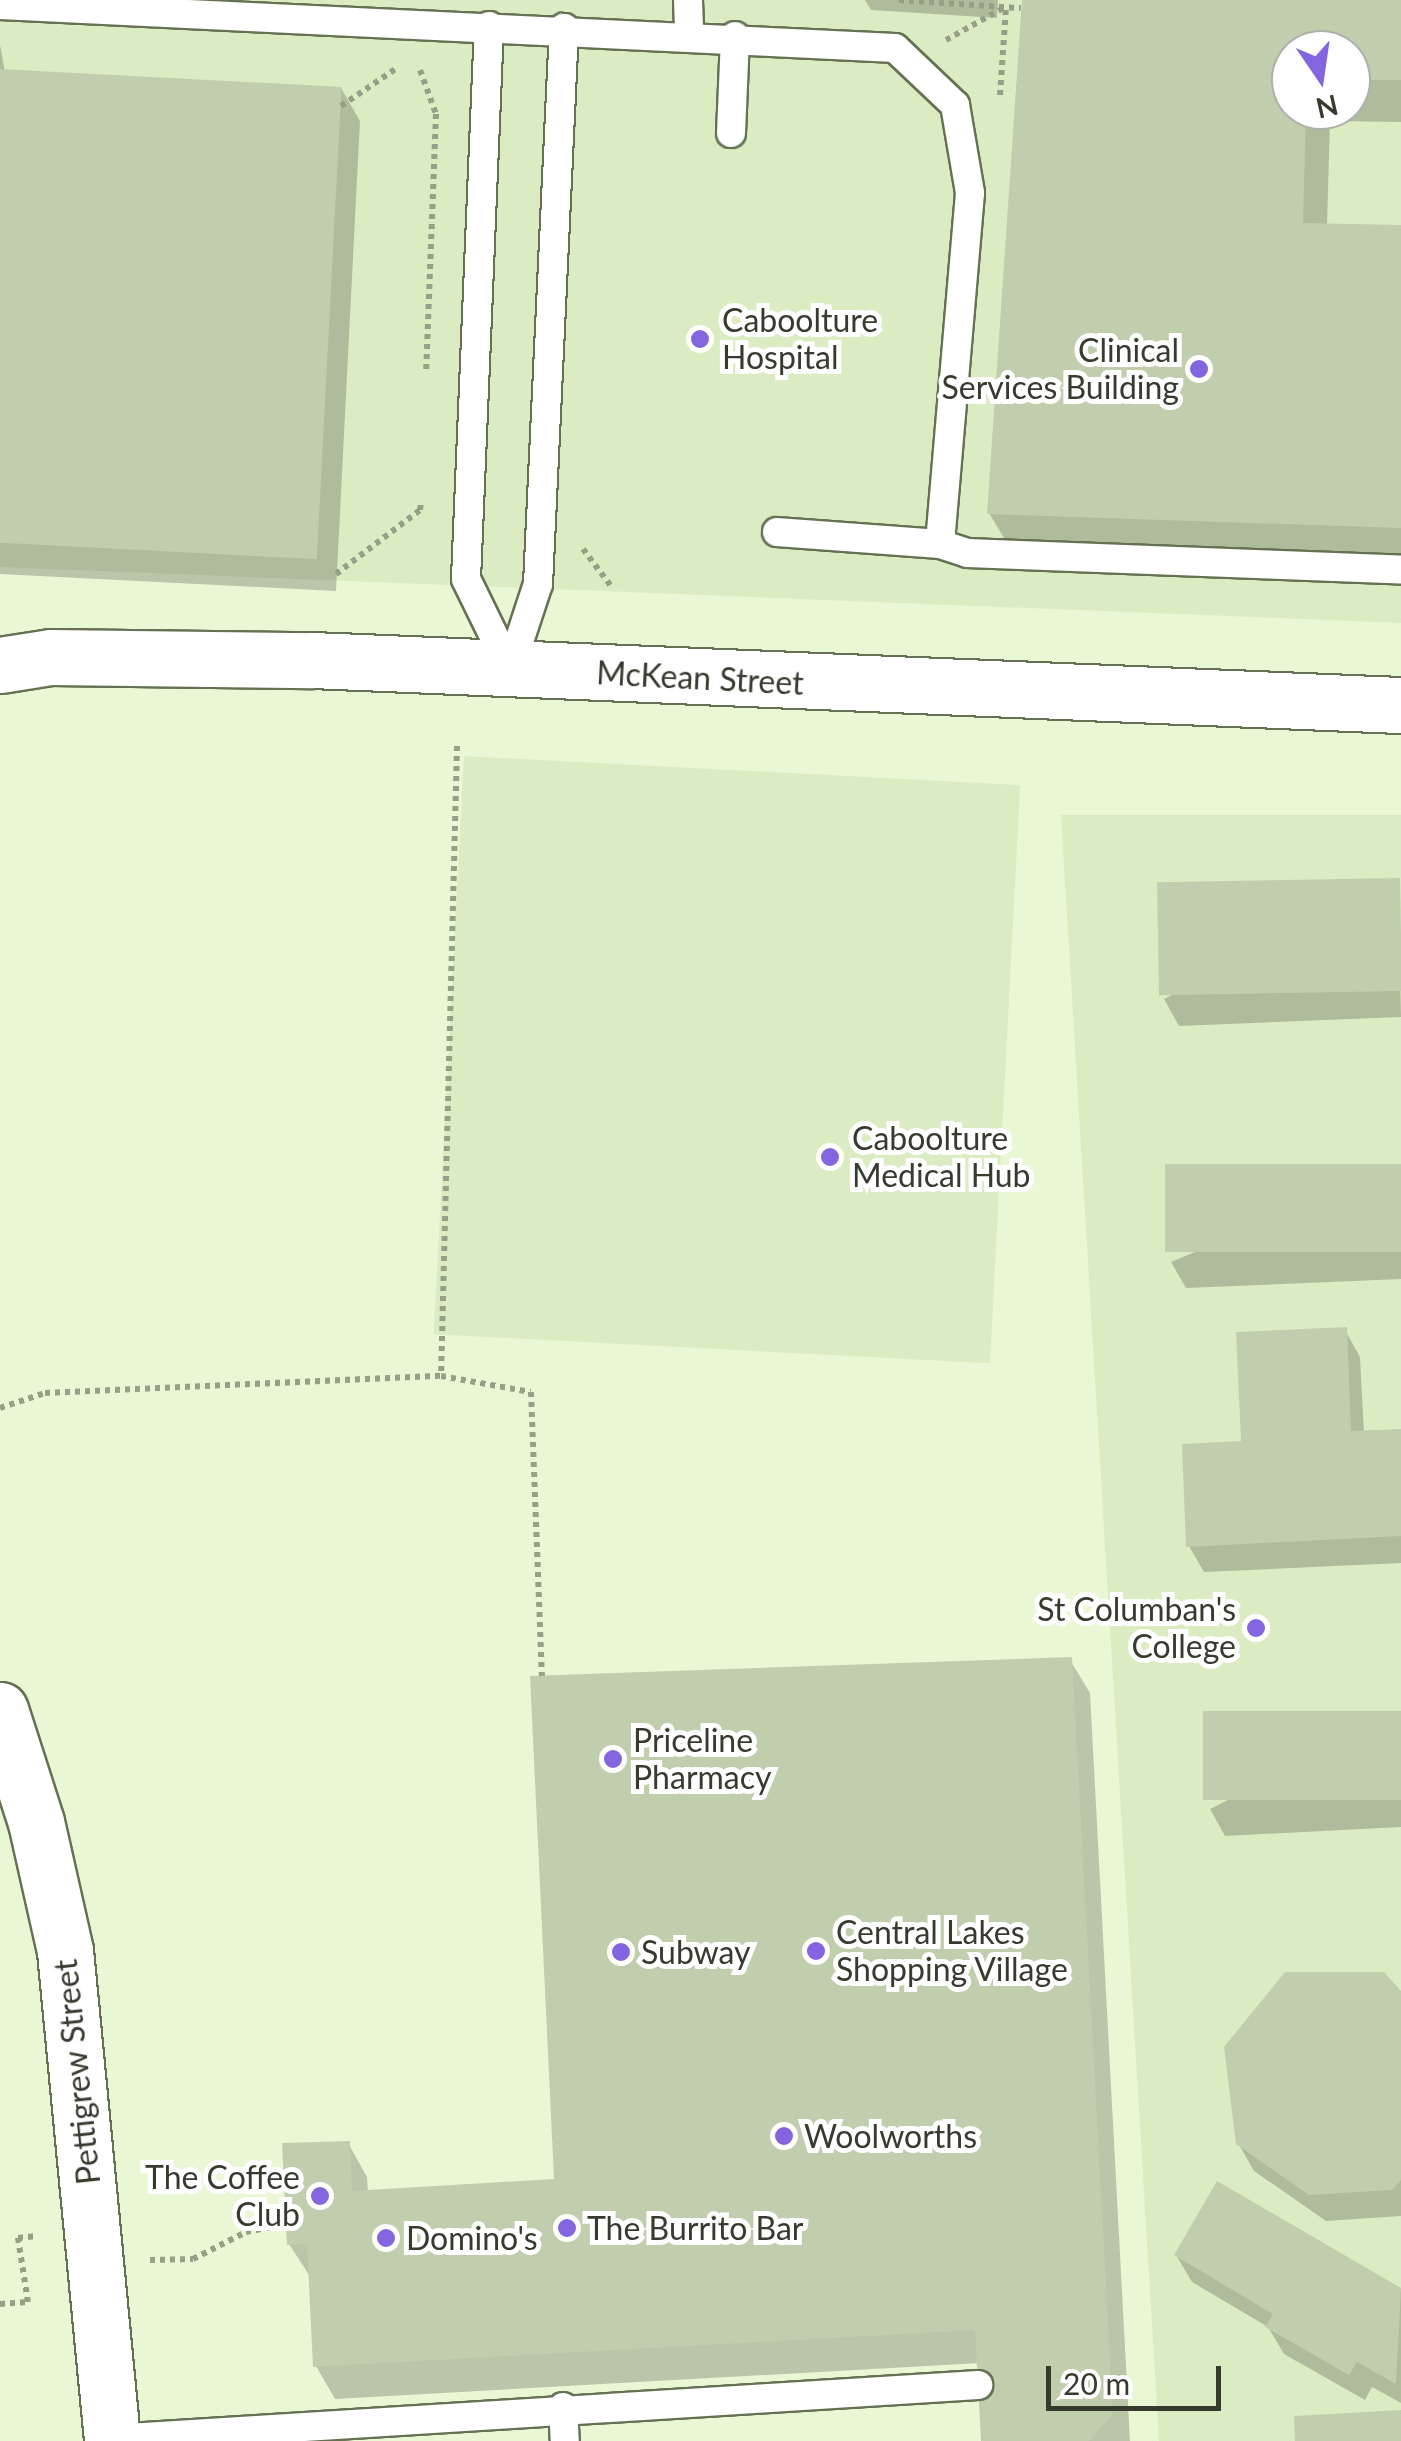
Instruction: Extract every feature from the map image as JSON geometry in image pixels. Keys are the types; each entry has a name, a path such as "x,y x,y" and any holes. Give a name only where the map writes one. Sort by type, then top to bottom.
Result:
{"main road":[{"name":"McKean Street","path":"0,665 143,656 1401,705"},
{"name":"Pettigrew Street","path":"0,1710 36,1822 65,1951 112,2440"}],"lane":[{"path":"688,0 689,34"},
{"path":"0,6 308,9 417,22 735,36 895,48 955,105 970,193 940,544"},
{"path":"489,26 466,579 510,669"},
{"path":"510,669 538,584 564,28"},
{"path":"732,133 735,36"},
{"path":"777,532 940,544 968,554 1401,570"},
{"path":"112,2440 562,2407 978,2386"},
{"path":"562,2407 565,2441"}],"path":[{"path":"899,0 1022,8"},
{"path":"417,22 415,56 436,114 425,391"},
{"path":"341,106 415,56"},
{"path":"336,574 420,510 421,490"},
{"path":"441,1376 457,746"},
{"path":"0,1408 45,1393 441,1376 531,1392 542,1676"},
{"path":"144,2260 192,2259 246,2232 286,2224"},
{"path":"0,2304 28,2302 18,2238 48,2234"}],"shaded area":[{"name":"Caboolture Hospital","path":"0,0 1401,0 1401,623 0,567"},
{"path":"464,756 1020,785 990,1363 434,1334"},
{"name":"St Columban's College","path":"1061,815 1401,815 1401,2441 1159,2441"}],"building":[{"name":"Clinical Services Building","path":"1022,0 1401,0 1401,80 1371,80 1371,30 1271,30 1271,130 1305,130 1303,223 1401,225 1401,528 987,514"},
{"path":"0,69 342,87 317,559 0,543"},
{"path":"1400,878 1401,991 1159,995 1157,882"},
{"path":"1165,1164 1401,1164 1401,1252 1165,1252"},
{"path":"1347,1327 1351,1431 1401,1429 1401,1536 1186,1547 1182,1444 1241,1441 1236,1332"},
{"name":"Central Lakes Shopping Village","path":"1072,1657 1113,2414 1089,2441 981,2441 975,2330 313,2367 307,2244 287,2245 282,2143 350,2141 352,2191 554,2179 530,1676"},
{"path":"1203,1711 1401,1711 1401,1800 1203,1800"},
{"path":"1285,1972 1384,1972 1401,1991 1401,2180 1392,2190 1309,2195 1236,2144 1224,2047"},
{"path":"1217,2181 1401,2288 1396,2384 1357,2362 1349,2375 1265,2327 1273,2314 1174,2255"},
{"path":"1401,2410 1401,2441 1295,2441 1294,2416"}],"place":[{"name":"Caboolture Hospital","path":"700,339"},
{"name":"Clinical Services Building","path":"1199,369"},
{"name":"Caboolture Medical Hub","path":"830,1157"},
{"name":"St Columban's College","path":"1256,1628"},
{"name":"Priceline Pharmacy","path":"613,1759"},
{"name":"Central Lakes Shopping Village","path":"816,1951"},
{"name":"Subway","path":"621,1952"},
{"name":"Woolworths","path":"784,2136"},
{"name":"The Coffee Club","path":"320,2196"},
{"name":"The Burrito Bar","path":"567,2228"},
{"name":"Domino's","path":"386,2238"}]}
